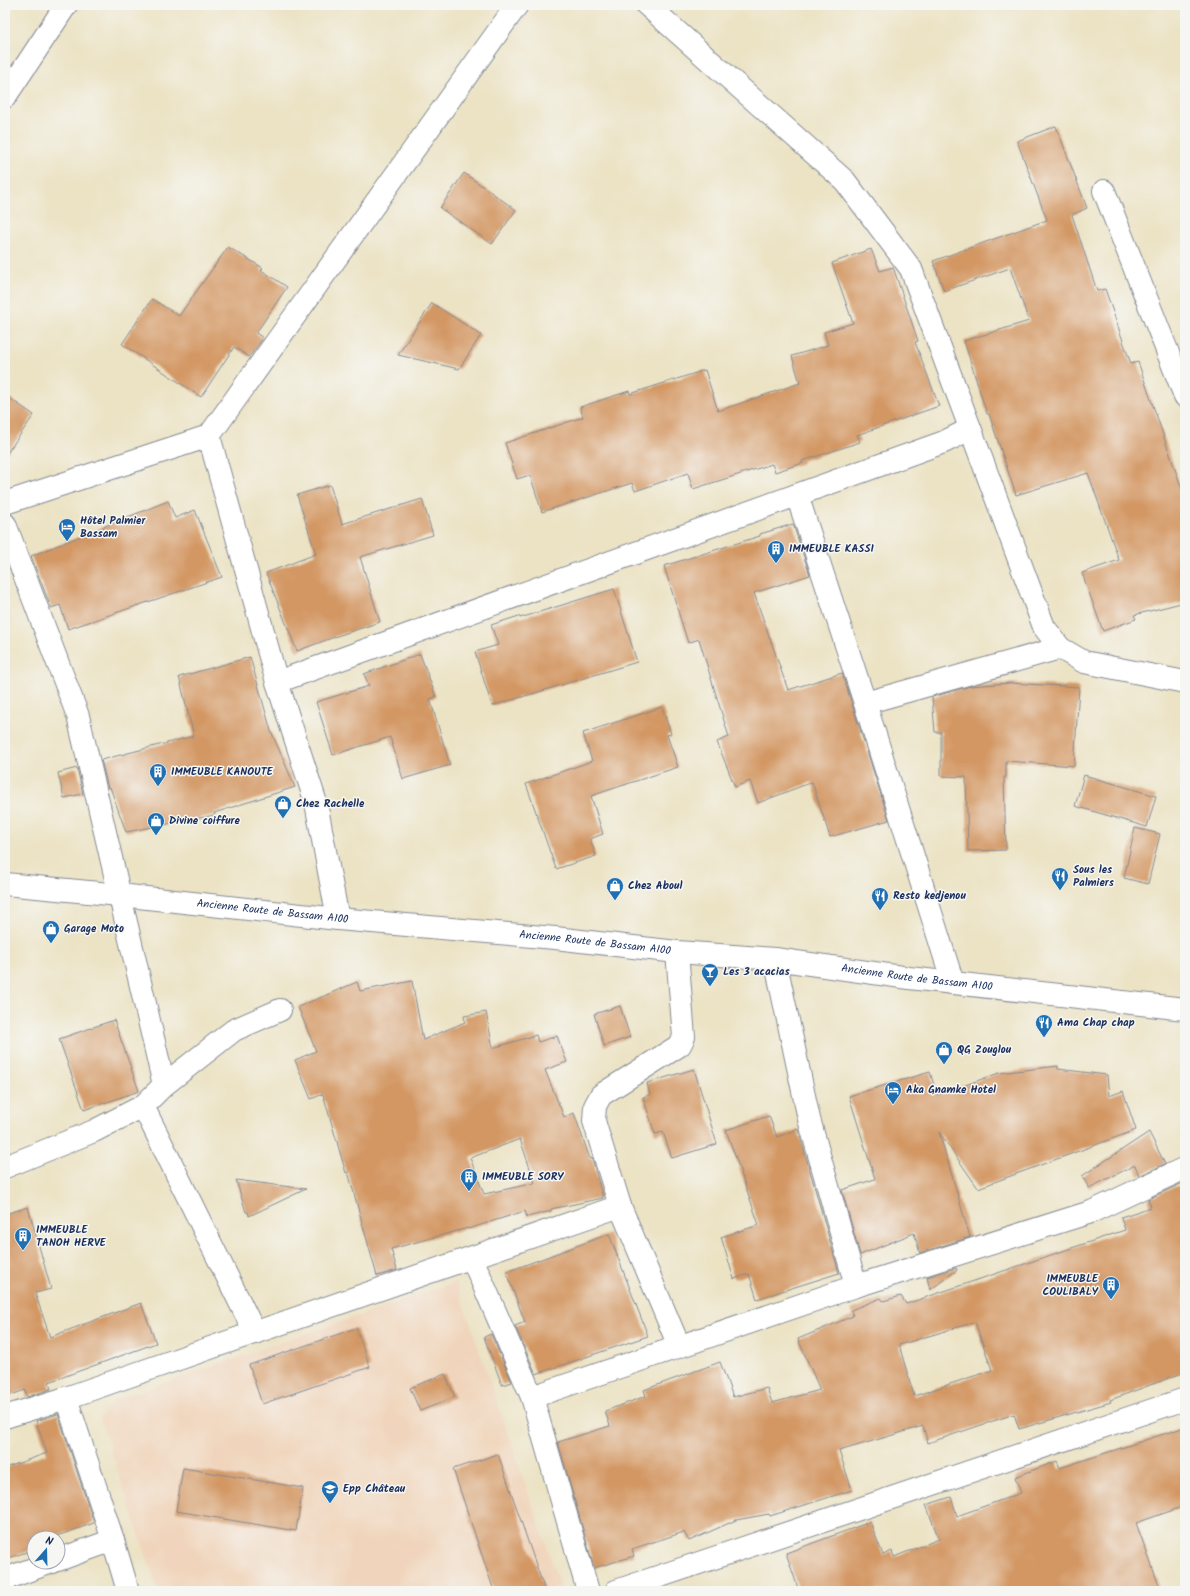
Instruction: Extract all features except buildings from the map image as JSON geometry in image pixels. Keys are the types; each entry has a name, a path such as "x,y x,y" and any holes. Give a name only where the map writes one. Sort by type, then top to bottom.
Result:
{"street":[{"path":"5,97 66,5"},
{"path":"5,503 209,436 517,5"},
{"path":"647,5 845,181 911,269 1044,627 1060,648 1084,662 1185,682"},
{"path":"1104,191 1185,396"},
{"path":"277,682 944,442 970,429"},
{"path":"209,436 277,682 316,803 338,919"},
{"path":"797,495 865,702 953,983"},
{"path":"5,524 78,716 164,1085"},
{"path":"865,702 1060,648"},
{"name":"Ancienne Route de Bassam A100","path":"5,884 338,919 555,938 677,952 774,959 953,983 1185,1009"},
{"path":"677,952 684,1037 680,1045 601,1095 595,1106 594,1121 620,1206 679,1346"},
{"path":"774,959 809,1119 856,1286"},
{"path":"5,1167 94,1131 143,1106 164,1085 234,1030 280,1010"},
{"path":"143,1106 255,1333"},
{"path":"532,1397 856,1286 1091,1212 1185,1168"},
{"path":"5,1417 66,1398 620,1206"},
{"path":"472,1258 532,1397 588,1591"},
{"path":"66,1398 113,1540 128,1591"},
{"path":"616,1591 1185,1399"},
{"path":"66,1557 113,1540"},
{"path":"5,1578 28,1570"}],"shaded area":[{"name":"Epp Château","path":"456,1282 562,1591 158,1591 100,1418 114,1400"}],"place":[{"name":"Hôtel Palmier Bassam","path":"67,542"},
{"name":"IMMEUBLE KASSI","path":"776,564"},
{"name":"IMMEUBLE KANOUTE","path":"158,787"},
{"name":"Chez Rachelle","path":"283,819"},
{"name":"Divine coiffure","path":"156,836"},
{"name":"Sous les Palmiers","path":"1060,891"},
{"name":"Chez Aboul","path":"615,901"},
{"name":"Resto kedjenou","path":"880,911"},
{"name":"Garage Moto","path":"51,944"},
{"name":"Les 3 acacias","path":"710,987"},
{"name":"Ama Chap chap","path":"1044,1038"},
{"name":"QG Zouglou","path":"944,1065"},
{"name":"Aka Gnamke Hotel","path":"893,1105"},
{"name":"IMMEUBLE SORY","path":"469,1192"},
{"name":"IMMEUBLE TANOH HERVE","path":"23,1251"},
{"name":"IMMEUBLE COULIBALY","path":"1111,1300"},
{"name":"Epp Château","path":"330,1504"}]}
